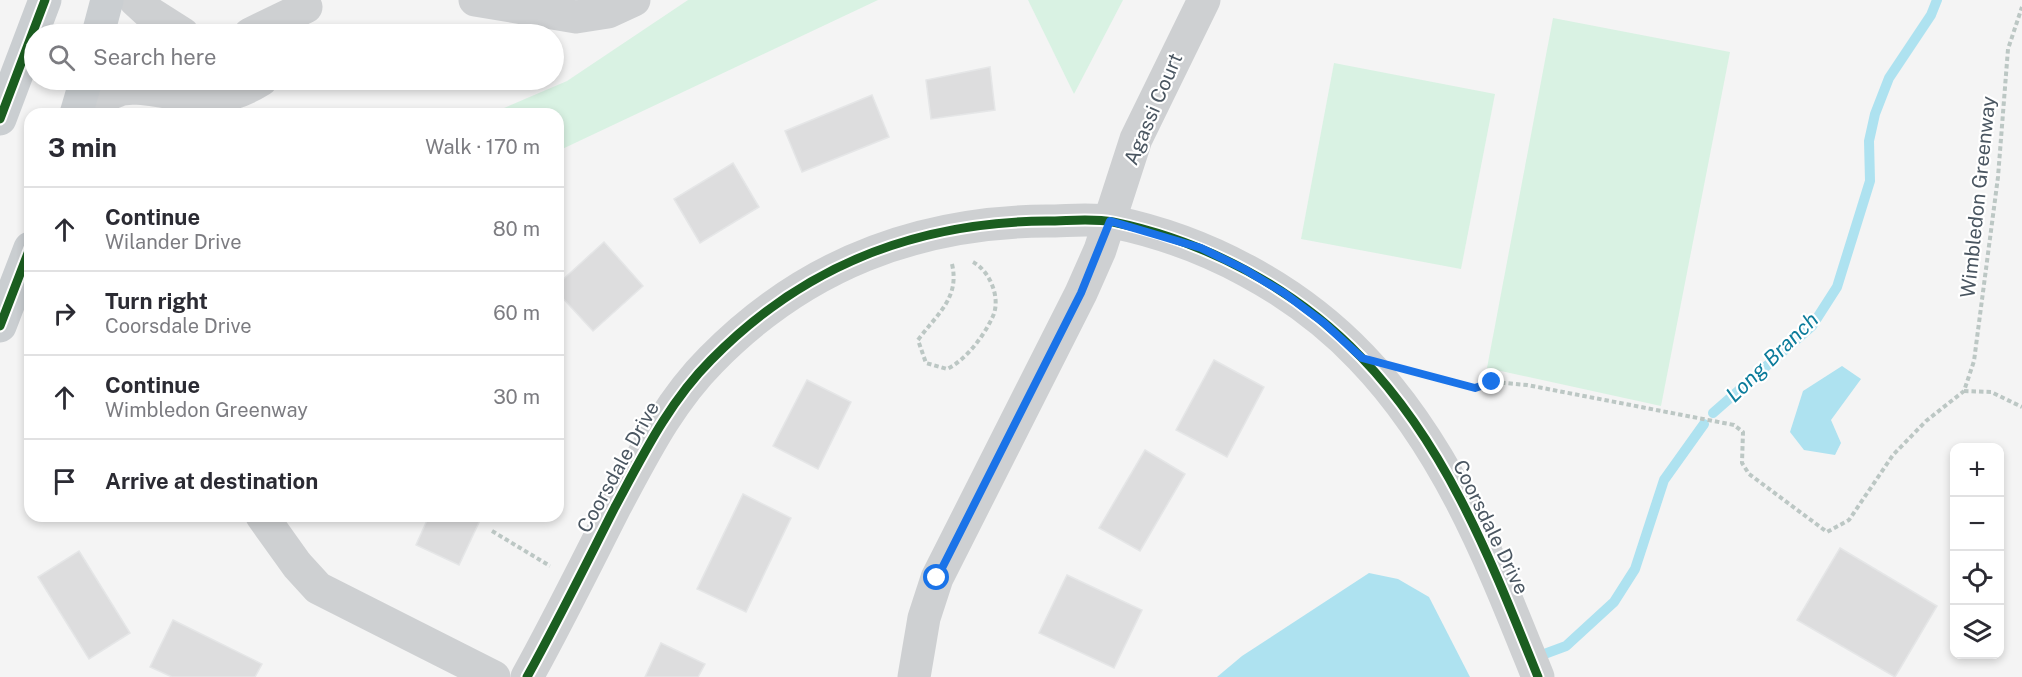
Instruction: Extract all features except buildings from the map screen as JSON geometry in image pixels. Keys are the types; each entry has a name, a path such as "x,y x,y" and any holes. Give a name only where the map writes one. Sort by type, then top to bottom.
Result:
{"main road":[{"path":"37,24 45,0"},
{"path":"101,24 107,0"},
{"path":"0,119 24,59"},
{"path":"0,326 24,264"}],"street":[{"path":"135,0 147,12 167,24"},
{"path":"475,0 576,16 608,12 634,0"},
{"name":"Agassi Court","path":"914,677 924,618 937,578 1081,293 1110,221 1136,139 1204,0"},
{"path":"278,24 305,14"},
{"path":"81,99 118,90"},
{"path":"148,90 213,99 245,90"},
{"name":"Coorsdale Drive","path":"527,677 646,448 673,405 709,361 758,316 800,286 895,243 948,229 1006,221 1110,221 1201,248 1244,269 1284,293 1324,323 1362,358 1426,438 1467,508 1538,677"},
{"path":"266,522 297,566 318,588 494,677"}],"path":[{"path":"959,260 952,262 956,282 950,298 918,340 926,363 947,369 962,362 994,314 993,286 982,266 966,258"},
{"path":"1418,374 1475,388 1492,382 1527,385 1734,425 1743,432 1742,463 1749,474 1827,532 1849,520 1893,455 1926,421 1964,391 1991,392 2022,407"},
{"path":"492,531 576,582"}],"green space":[{"path":"688,0 878,0 564,148 564,108 504,108 546,90 564,90 564,82"},
{"path":"1028,0 1123,0 1074,94"},
{"path":"1553,18 1730,52 1661,406 1487,368"},
{"path":"1334,63 1495,94 1461,269 1301,239"}],"water":[{"path":"1842,366 1861,379 1831,420 1841,443 1835,455 1804,450 1790,432 1803,391"},
{"path":"1369,573 1398,579 1429,597 1470,677 1217,677 1242,656"}],"waterway":[{"name":"Long Branch","path":"1713,413 1812,326 1837,287 1870,181 1869,141 1875,114 1889,78 1931,15 1937,0"},
{"name":"Long Branch","path":"1539,656 1566,646 1614,602 1635,569 1664,480 1704,424"}],"cycle path":[{"path":"36,24 45,0"},
{"path":"0,119 24,56"},
{"path":"527,677 615,507 658,430 696,376 747,327 784,298 824,275 865,255 908,240 999,223 1089,220 1113,222 1148,230 1215,255 1248,271 1308,310 1361,357 1392,392 1419,429 1443,468 1485,549 1538,677"},
{"path":"0,326 24,264"}],"route":[{"path":"937,578 1081,293 1110,221 1201,248 1244,269 1284,293 1324,323 1362,358 1475,388 1492,382"}]}
